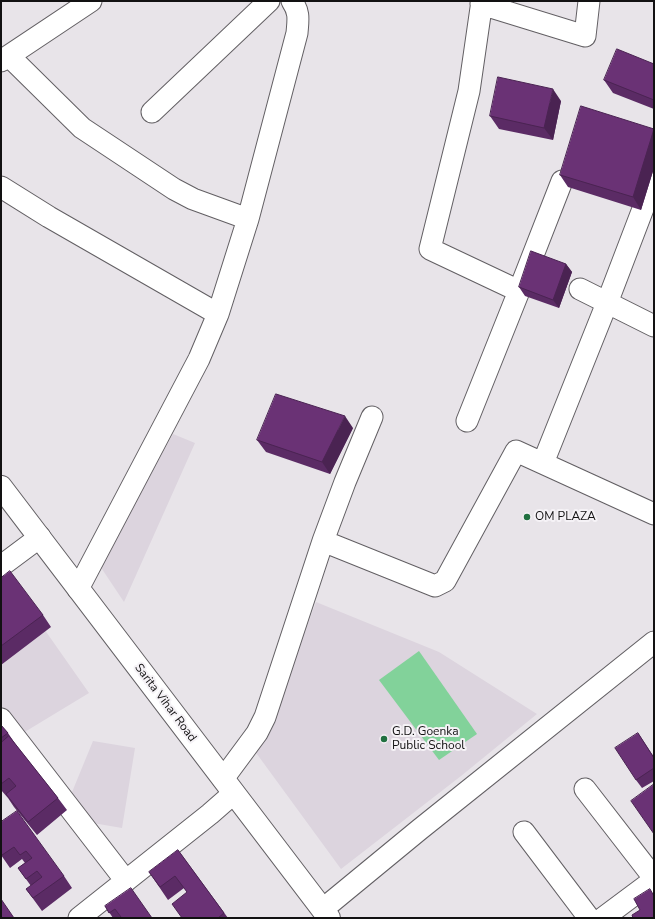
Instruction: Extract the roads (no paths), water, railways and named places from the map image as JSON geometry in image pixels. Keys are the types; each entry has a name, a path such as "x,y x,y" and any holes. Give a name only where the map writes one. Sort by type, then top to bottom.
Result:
{"street":[{"path":"91,1 5,58 82,128 174,189 193,200 248,219"},
{"path":"152,112 269,1"},
{"path":"78,589 199,359 218,314 248,219 296,33 299,16 297,8 292,1"},
{"path":"519,292 430,249 469,91 481,2 585,36 589,1"},
{"path":"543,463 608,302 654,180"},
{"path":"467,421 562,181"},
{"path":"1,187 49,218 218,314"},
{"path":"580,289 654,326"},
{"path":"79,918 210,814 228,786 265,717 323,540 372,417"},
{"path":"323,540 436,586 444,581 516,451 654,514"},
{"name":"Sarita Vihar Road","path":"1,487 326,914"},
{"path":"1,566 40,537"},
{"path":"326,914 419,830 654,642"},
{"path":"1,719 126,881"},
{"path":"585,789 654,879 603,918"},
{"path":"524,832 589,918"}],"place":[{"name":"OM PLAZA","path":"527,517"},
{"name":"G.D. Goenka Public School","path":"384,739"}]}
